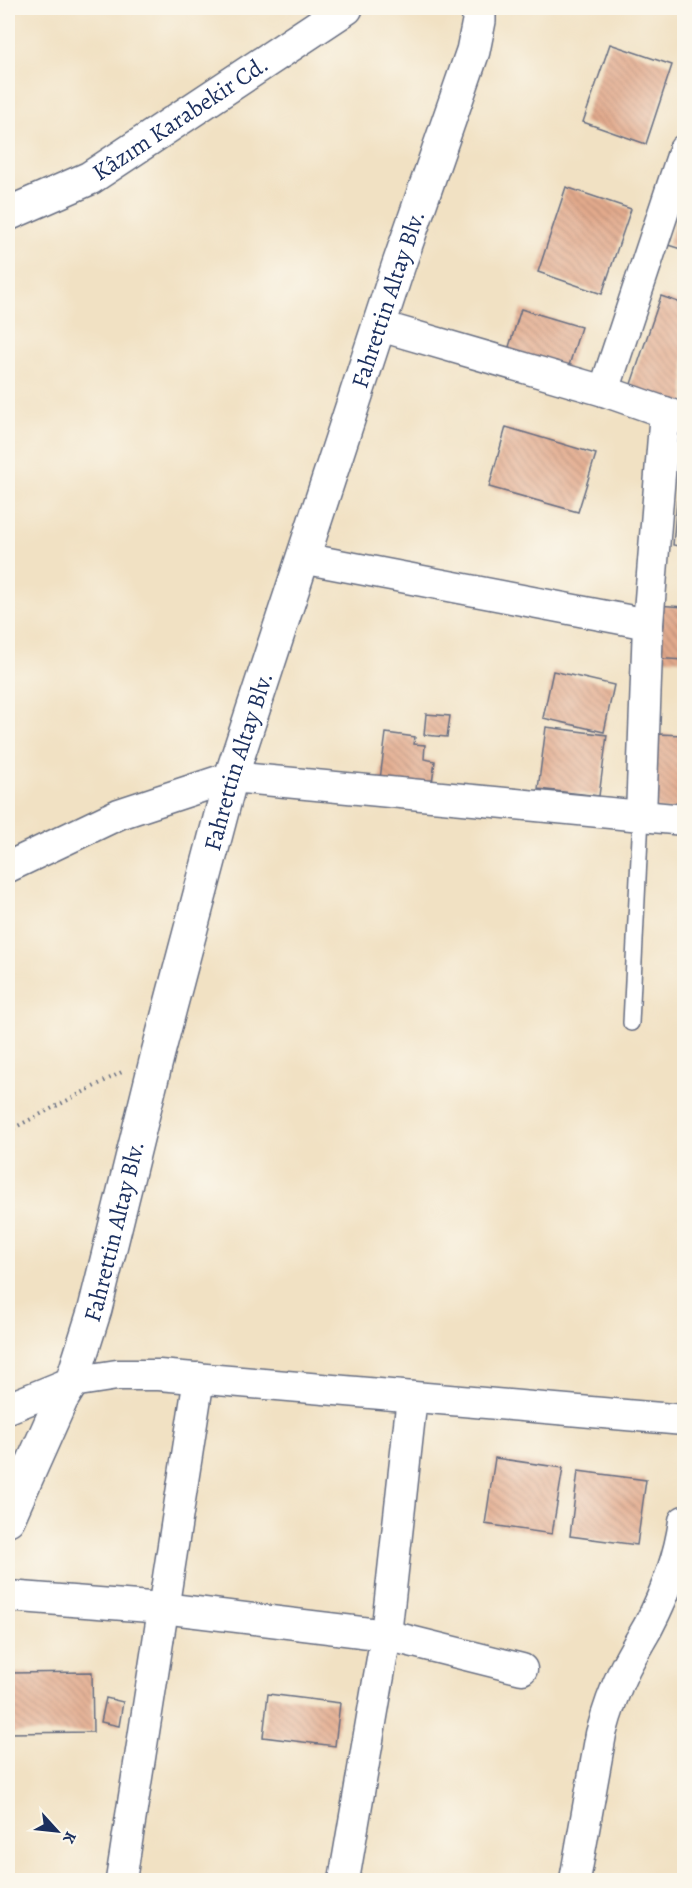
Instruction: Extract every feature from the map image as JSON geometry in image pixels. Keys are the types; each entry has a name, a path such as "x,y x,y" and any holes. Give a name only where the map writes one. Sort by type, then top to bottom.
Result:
{"street":[{"name":"Fahrettin Altay Blv.","path":"8,1519 61,1400 72,1382 94,1309 158,1053 231,777 398,267 473,51 479,8"},
{"name":"Kâzım Karabekir Cd.","path":"8,214 90,178 333,12"},
{"path":"604,391 684,150"},
{"path":"380,326 604,391 675,416 648,624 641,816"},
{"path":"302,558 648,624"},
{"path":"8,867 119,814 231,777 684,820"},
{"path":"8,1408 72,1382 117,1375 159,1375 684,1420"},
{"path":"120,1881 199,1378"},
{"path":"344,1881 386,1635 412,1397"},
{"path":"575,1881 607,1711 626,1666 667,1584 680,1546 684,1521"},
{"path":"8,1596 163,1608 386,1635 522,1669"}],"lane":[{"path":"631,1023 641,816"}],"path":[{"path":"8,1131 158,1053"}],"building":[{"path":"610,44 672,65 646,144 583,122"},
{"path":"566,187 631,209 602,294 538,272"},
{"path":"684,198 684,250 668,245"},
{"path":"661,296 684,304 684,405 630,387"},
{"path":"521,309 581,327 567,372 507,353"},
{"path":"506,427 596,454 578,512 489,487"},
{"path":"677,501 684,502 684,547 673,545"},
{"path":"656,605 684,607 684,660 652,658"},
{"path":"553,671 614,685 604,732 543,718"},
{"path":"426,714 450,716 447,737 424,735"},
{"path":"546,727 607,735 599,796 538,789"},
{"path":"386,733 415,737 414,744 425,745 424,759 435,761 432,783 379,787"},
{"path":"657,734 684,735 684,811 655,810"},
{"path":"495,1458 563,1468 552,1534 485,1524"},
{"path":"578,1471 646,1480 637,1545 570,1536"},
{"path":"92,1672 93,1732 8,1733 8,1673"},
{"path":"268,1694 340,1703 335,1746 263,1737"},
{"path":"106,1698 123,1702 119,1726 101,1722"}]}
